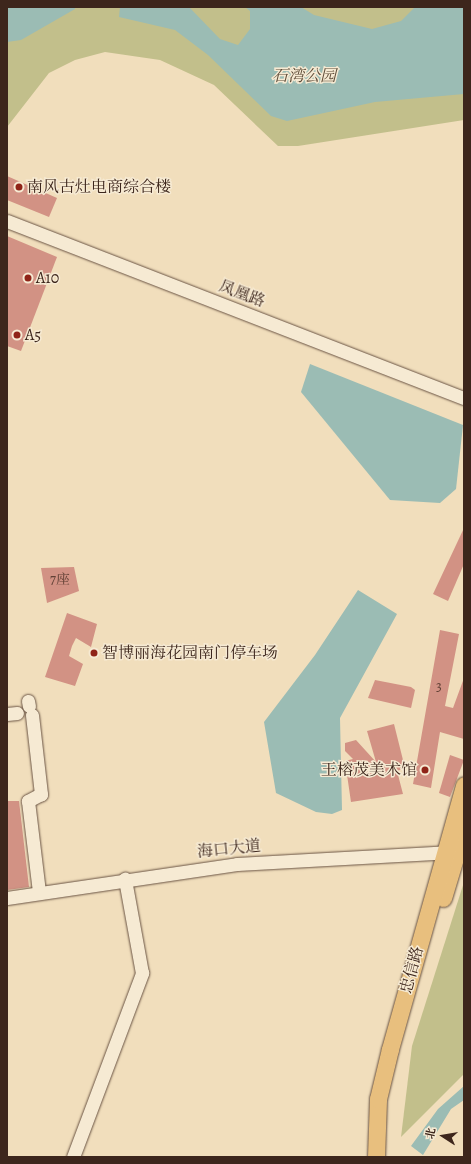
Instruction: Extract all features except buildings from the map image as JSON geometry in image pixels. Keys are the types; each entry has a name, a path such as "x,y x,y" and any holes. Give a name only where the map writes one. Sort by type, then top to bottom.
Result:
{"main road":[{"name":"忠信路","path":"381,1154 390,1092 403,1034 450,852 464,785"},
{"name":"忠信路","path":"450,852 464,828"}],"street":[{"name":"凤凰路","path":"7,221 464,398"},
{"path":"30,707 41,794 28,801 39,892"},
{"name":"海口大道","path":"7,898 125,879 238,864 450,852"},
{"path":"73,1157 142,973 125,879"}],"green space":[{"name":"石湾公园","path":"7,7 464,7 464,120 298,146 278,146 214,85 160,60 105,52 75,60 49,73 7,127"},
{"path":"464,882 464,1074 401,1137 412,1046"}],"water":[{"path":"7,7 75,7 75,9 21,40 7,42"},
{"path":"120,7 189,7 220,39 238,45 250,29 250,11 245,7 301,7 314,15 372,29 401,21 415,7 464,7 464,94 375,102 287,121 271,116 208,55 175,30 119,17"},
{"path":"310,364 463,425 456,489 440,503 390,500 301,392"},
{"path":"358,590 397,614 340,718 342,810 332,814 316,812 276,793 264,722 315,655"},
{"path":"464,1086 464,1100 451,1109 423,1155 411,1146 438,1109"}],"place":[{"name":"南风古灶电商综合楼","path":"19,187"},
{"name":"A10","path":"28,278"},
{"name":"A5","path":"17,335"},
{"name":"智博丽海花园南门停车场","path":"94,653"},
{"name":"王榕茂美术馆","path":"425,770"}]}
